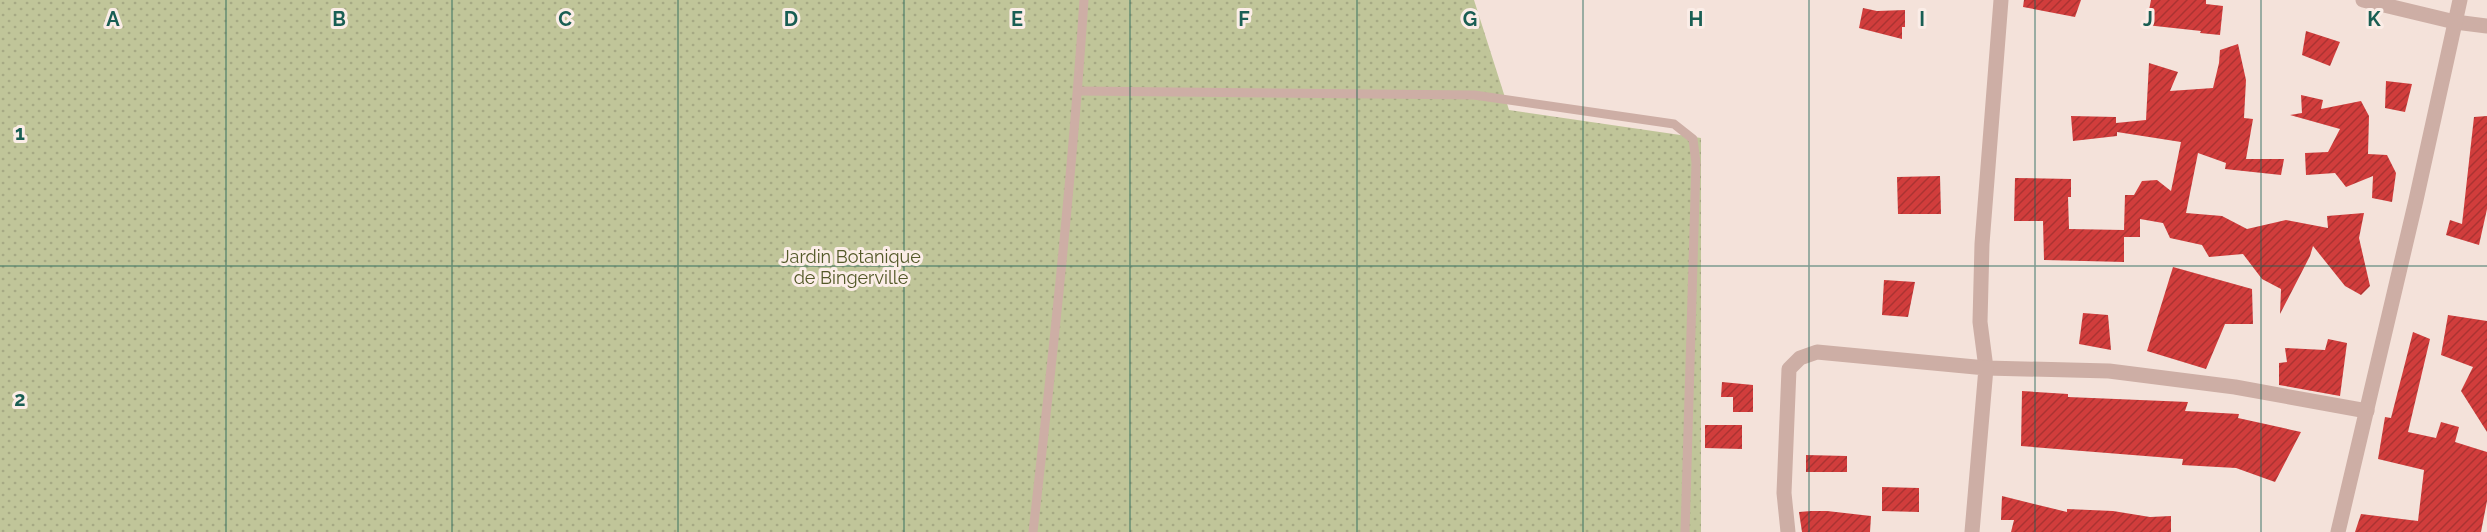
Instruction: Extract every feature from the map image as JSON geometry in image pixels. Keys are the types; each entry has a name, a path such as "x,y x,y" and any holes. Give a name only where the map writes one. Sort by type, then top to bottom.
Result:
{"street":[{"path":"1972,532 1986,368 1980,322 1982,244 2001,0"},
{"path":"2363,0 2455,22 2487,26"},
{"path":"2338,532 2460,0"},
{"path":"1788,532 1784,493 1789,369 1800,358 1817,352 1986,368 2109,370 2235,387 2367,411"}],"lane":[{"path":"1032,532 1048,397 1078,91 1084,0"},
{"path":"1078,91 1474,95 1674,124 1693,139 1696,163 1685,532"}],"green space":[{"name":"Jardin Botanique de Bingerville","path":"0,0 1474,0 1509,110 1701,138 1701,532 0,532"}],"building":[{"path":"2024,0 2081,0 2075,17 2023,7"},
{"path":"2151,0 2206,0 2206,4 2223,6 2220,35 2146,25"},
{"path":"1863,8 1877,11 1905,10 1902,39 1859,28"},
{"path":"2306,31 2340,42 2330,66 2302,55"},
{"path":"2238,44 2246,80 2244,118 2253,119 2246,159 2284,159 2281,175 2225,169 2226,163 2198,153 2186,213 2222,216 2247,229 2286,220 2328,228 2327,216 2364,213 2359,238 2370,286 2361,295 2345,286 2313,246 2280,314 2281,289 2262,279 2243,254 2209,257 2202,245 2170,238 2163,223 2140,219 2140,237 2124,237 2124,262 2044,260 2043,221 2014,221 2015,178 2071,179 2071,197 2068,197 2069,229 2124,230 2125,195 2134,195 2142,181 2157,180 2171,191 2181,142 2117,132 2117,136 2073,141 2071,116 2116,117 2116,123 2146,120 2149,63 2178,72 2170,91 2213,88 2220,50"},
{"path":"2386,81 2412,84 2405,112 2385,108"},
{"path":"2301,95 2323,100 2321,109 2361,101 2369,116 2368,154 2387,155 2396,173 2392,202 2372,198 2373,176 2346,187 2335,173 2306,175 2305,153 2328,152 2340,129 2290,115 2302,113"},
{"path":"2487,116 2487,209 2479,245 2446,235 2450,220 2462,224 2474,117"},
{"path":"1940,176 1941,214 1898,214 1897,177"},
{"path":"2173,267 2252,289 2253,324 2225,324 2206,369 2147,351"},
{"path":"1884,280 1915,282 1908,317 1882,315"},
{"path":"2083,313 2108,315 2111,350 2079,344"},
{"path":"2448,315 2487,321 2487,432 2461,391 2473,367 2441,355"},
{"path":"2413,332 2430,339 2408,432 2436,438 2441,422 2459,427 2455,442 2487,452 2487,501 2481,532 2355,532 2361,514 2418,521 2424,470 2378,459 2385,417 2391,418"},
{"path":"2328,339 2347,343 2340,396 2279,385 2279,363 2287,362 2285,348 2325,350"},
{"path":"1722,382 1753,385 1753,412 1733,412 1733,397 1721,397"},
{"path":"2022,391 2068,394 2068,397 2188,402 2185,411 2239,414 2238,418 2301,432 2275,482 2236,468 2182,465 2183,459 2021,446"},
{"path":"1705,425 1742,425 1742,449 1705,448"},
{"path":"1806,455 1847,456 1847,472 1806,472"},
{"path":"1882,487 1919,488 1919,512 1882,511"},
{"path":"2002,496 2067,512 2067,509 2113,511 2150,517 2171,516 2171,532 2011,532 2014,520 2001,520"},
{"path":"1799,512 1871,516 1870,532 1802,532"}]}
